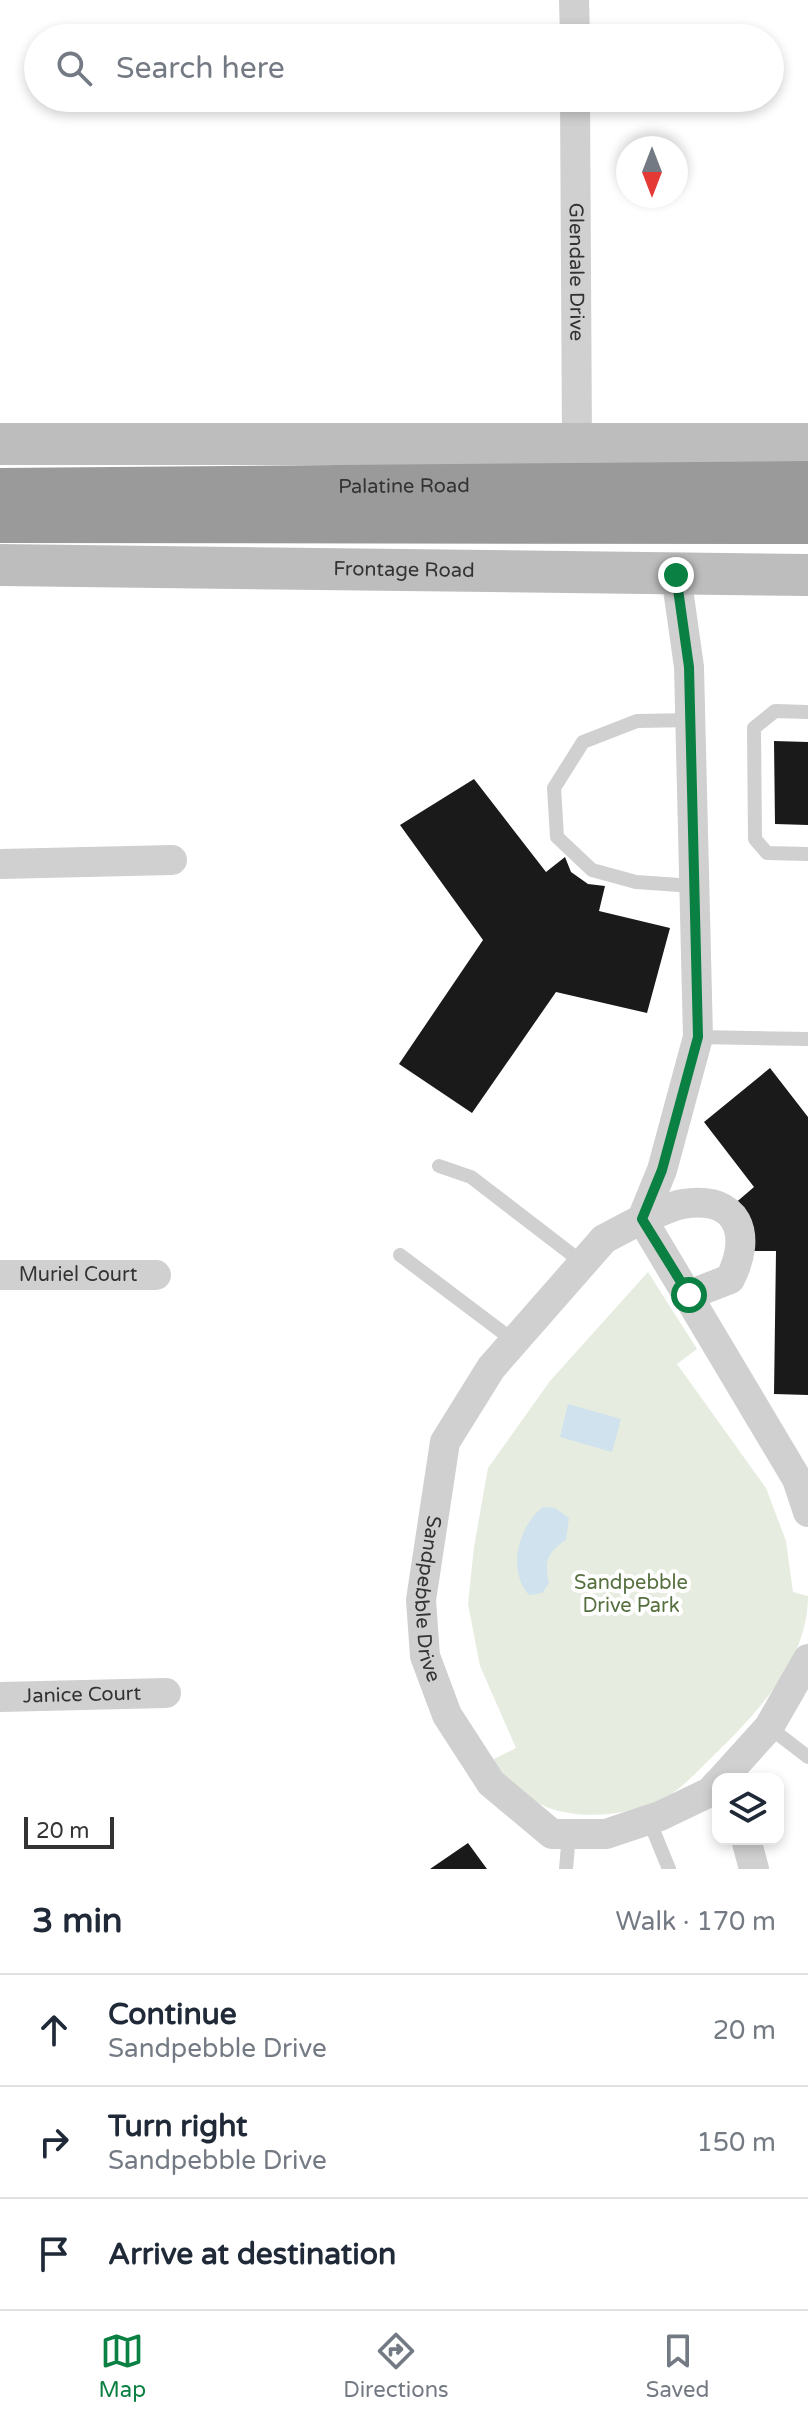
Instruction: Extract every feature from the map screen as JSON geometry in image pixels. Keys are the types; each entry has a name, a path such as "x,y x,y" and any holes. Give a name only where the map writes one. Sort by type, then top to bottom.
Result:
{"highway":[{"name":"Palatine Road","path":"0,490 808,483"},
{"name":"Palatine Road","path":"0,521 808,522"}],"street":[{"path":"574,0 575,24"},
{"name":"Glendale Drive","path":"575,112 577,444"},
{"path":"0,444 808,444"},
{"name":"Frontage Road","path":"0,565 808,575"},
{"path":"676,575 689,667 698,1037 662,1170 642,1219 797,1479 808,1512"},
{"path":"0,864 172,860"},
{"name":"Sandpebble Drive","path":"689,1295 730,1279 740,1260 743,1236 740,1226 717,1205 685,1203 642,1219 604,1239 514,1341 491,1368 445,1442 421,1600 425,1656 447,1715 491,1783 552,1834 606,1834 649,1820 712,1791"},
{"name":"Muriel Court","path":"0,1275 156,1275"},
{"name":"Sandpebble Drive","path":"730,1773 769,1727 808,1659"},
{"name":"Janice Court","path":"0,1697 166,1693"},
{"path":"748,1845 754,1869"}],"lane":[{"path":"808,712 775,711 754,728 755,839 767,853 808,854"},
{"path":"691,720 637,721 583,742 554,788 557,837 592,870 636,882 694,886"},
{"path":"698,1037 808,1039"},
{"path":"439,1166 471,1177 583,1263"},
{"path":"400,1255 514,1341"},
{"path":"769,1727 808,1757"},
{"path":"649,1820 669,1869"},
{"path":"566,1869 569,1834"}],"green space":[{"name":"Sandpebble Drive Park","path":"648,1272 697,1349 677,1364 766,1488 786,1541 793,1592 808,1596 806,1620 789,1665 776,1686 745,1724 684,1784 662,1800 643,1808 617,1813 576,1814 543,1806 518,1789 490,1761 516,1748 480,1666 468,1604 474,1547 488,1468 550,1381"}],"water":[{"path":"568,1404 621,1419 612,1452 560,1437"},
{"path":"543,1507 555,1508 569,1518 566,1540 548,1558 549,1583 542,1593 529,1595 518,1574 518,1549 527,1525"}],"building":[{"path":"774,741 808,742 808,825 775,824"},
{"path":"474,779 546,872 565,857 571,872 588,884 605,886 599,911 670,928 647,1013 556,992 472,1113 399,1064 483,940 400,825"},
{"path":"770,1068 808,1117 808,1395 774,1394 776,1251 747,1251 733,1205 754,1187 704,1122"},
{"path":"468,1843 487,1869 430,1869"}],"route":[{"path":"676,575 689,667 698,1037 662,1170 642,1219 689,1295"}]}
